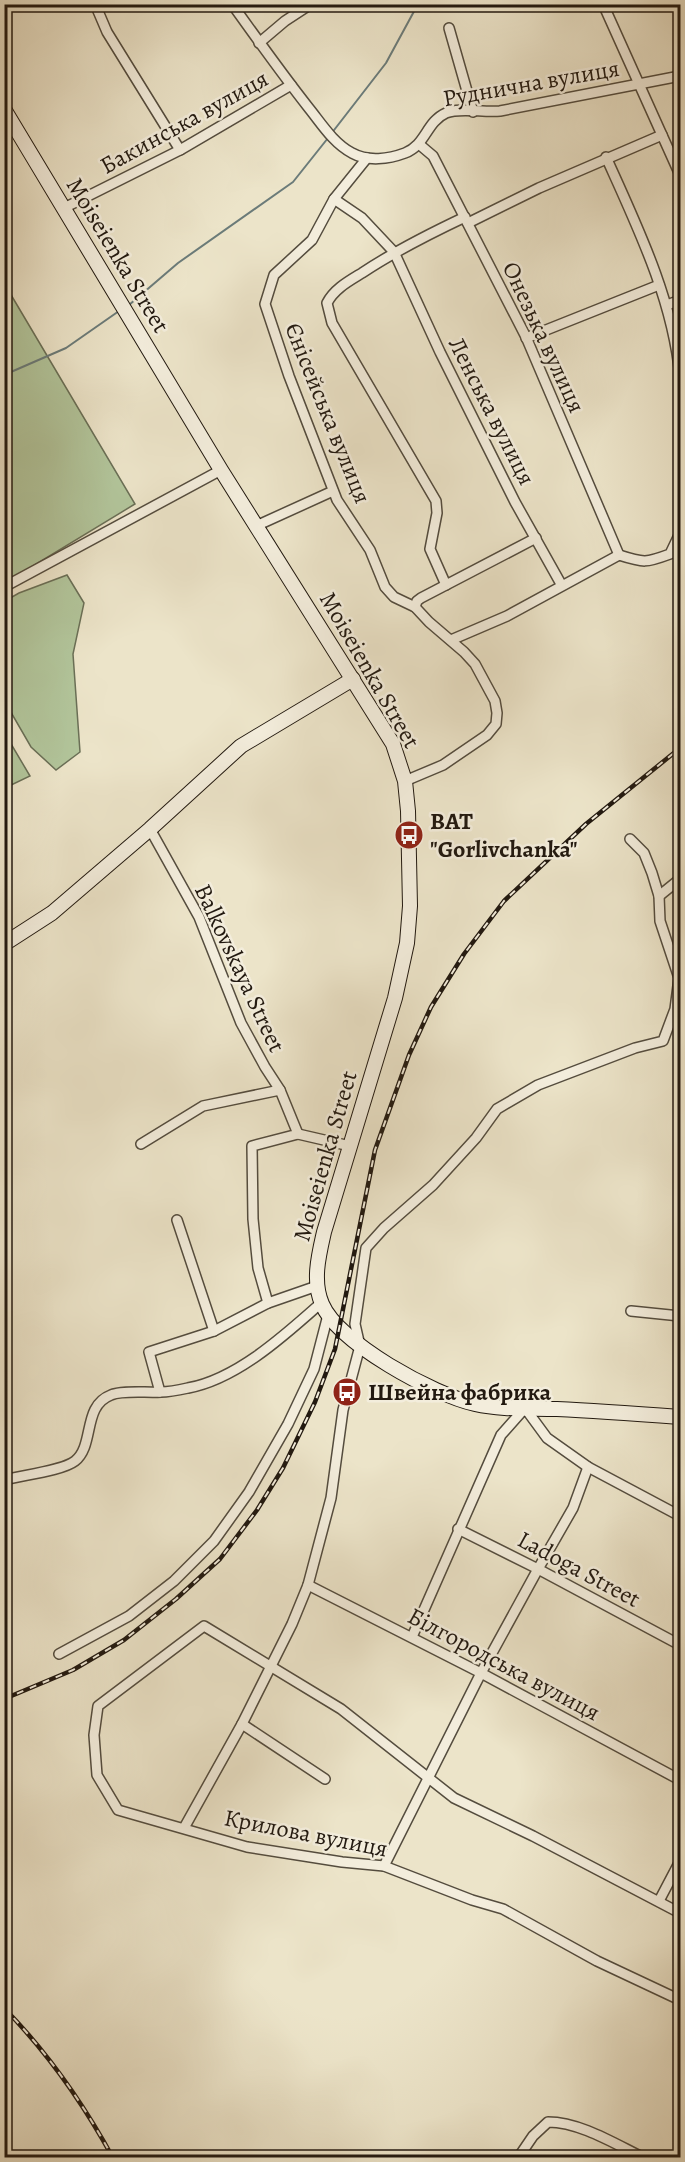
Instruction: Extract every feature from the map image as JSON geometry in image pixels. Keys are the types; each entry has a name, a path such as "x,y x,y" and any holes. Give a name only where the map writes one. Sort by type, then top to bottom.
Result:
{"street":[{"path":"95,4 107,32 180,150"},
{"path":"232,4 259,43 326,131 337,142 354,154 382,159 411,151 420,144"},
{"path":"259,43 285,21 311,4"},
{"path":"603,4 681,176"},
{"path":"449,28 473,112"},
{"name":"Руднична вулиця","path":"420,144 429,127 447,112 500,111 681,76"},
{"name":"Бакинська вулиця","path":"64,208 180,150 291,85"},
{"name":"Moiseienka Street","path":"4,110 221,470 393,744 405,781 410,901 407,943 395,998 319,1254 317,1286 327,1313"},
{"path":"446,585 430,549 437,513 436,501 332,323 327,303 334,292 394,252 606,157 662,135"},
{"name":"Онезька вулиця","path":"420,144 433,156 526,338 619,555"},
{"path":"606,157 667,305 681,378"},
{"path":"334,199 367,158"},
{"name":"Ленська вулиця","path":"334,199 362,218 394,252 440,352 561,584"},
{"name":"Єнісейська вулиця","path":"334,199 312,240 274,275 265,304 289,376 333,491 370,550 386,587 394,597 415,607 475,664 495,701 497,713 496,724 487,735 443,765 405,781"},
{"path":"526,338 659,285"},
{"path":"667,305 681,300"},
{"path":"4,587 221,470"},
{"path":"256,526 333,491"},
{"path":"451,640 507,616 561,584 619,555 644,563 670,554 681,533"},
{"path":"415,607 417,601 536,538"},
{"path":"4,944 52,913 150,829 241,746 353,679"},
{"name":"Balkovskaya Street","path":"150,829 199,918 241,1023 280,1090 298,1134"},
{"path":"184,1828 272,1666 308,1585 331,1498 344,1410 360,1346 355,1324 366,1248 384,1228 433,1185 476,1138 496,1109 538,1085 635,1048 663,1041 675,1009 678,978 660,921 659,897 644,853 630,839"},
{"path":"659,897 681,879"},
{"path":"671,953 679,946"},
{"path":"141,1144 203,1106 280,1090"},
{"path":"268,1302 258,1268 253,1220 252,1146 298,1134 350,1146"},
{"path":"177,1220 214,1331"},
{"path":"160,1392 149,1352 214,1331 268,1302 317,1286"},
{"path":"631,1311 681,1316"},
{"path":"327,1313 360,1346 428,1388 476,1405 681,1417"},
{"path":"4,1480 75,1461 82,1451 93,1414 101,1400 106,1397 112,1394 160,1392 198,1386 268,1350 327,1313"},
{"path":"59,1654 129,1616 174,1581 214,1541 249,1492 288,1424 314,1369 327,1313"},
{"path":"525,1408 547,1438 588,1467 681,1516"},
{"path":"412,1637 501,1435 525,1408"},
{"path":"384,1866 482,1673 573,1509 588,1467"},
{"name":"Ladoga Street","path":"458,1529 681,1645"},
{"name":"Білгородська вулиця","path":"308,1585 482,1673 681,1780"},
{"name":"Крилова вулиця","path":"272,1666 204,1626 98,1706 94,1735 96,1775 118,1810 247,1846 342,1862 384,1866 472,1900 502,1909 597,1961 681,2000"},
{"path":"272,1666 341,1709 453,1798 533,1836 681,1913"},
{"path":"242,1724 326,1779"},
{"path":"659,1901 681,1861"},
{"path":"518,2157 533,2136 548,2122 558,2122 644,2157"}],"green space":[{"path":"4,283 135,504 5,583 4,583"},
{"path":"67,575 84,603 73,654 80,752 56,770 31,747 5,702 5,601 19,593"},
{"path":"4,732 30,776 5,788 4,788"}],"waterway":[{"path":"331,134 386,63 418,4"},
{"path":"129,305 178,263 293,182 328,138"},
{"path":"4,375 66,348 119,311"}],"railway":[{"path":"4,1699 73,1670 124,1640 176,1599 220,1559 257,1510 283,1468 315,1402 335,1349 375,1150 409,1055 431,1007 464,954 504,901 586,824 680,748"},
{"path":"4,2008 64,2079 113,2158"}],"place":[{"name":"BAT \"Gorlivchanka\"","path":"409,835"},
{"name":"Швейна фабрика","path":"347,1392"}]}
